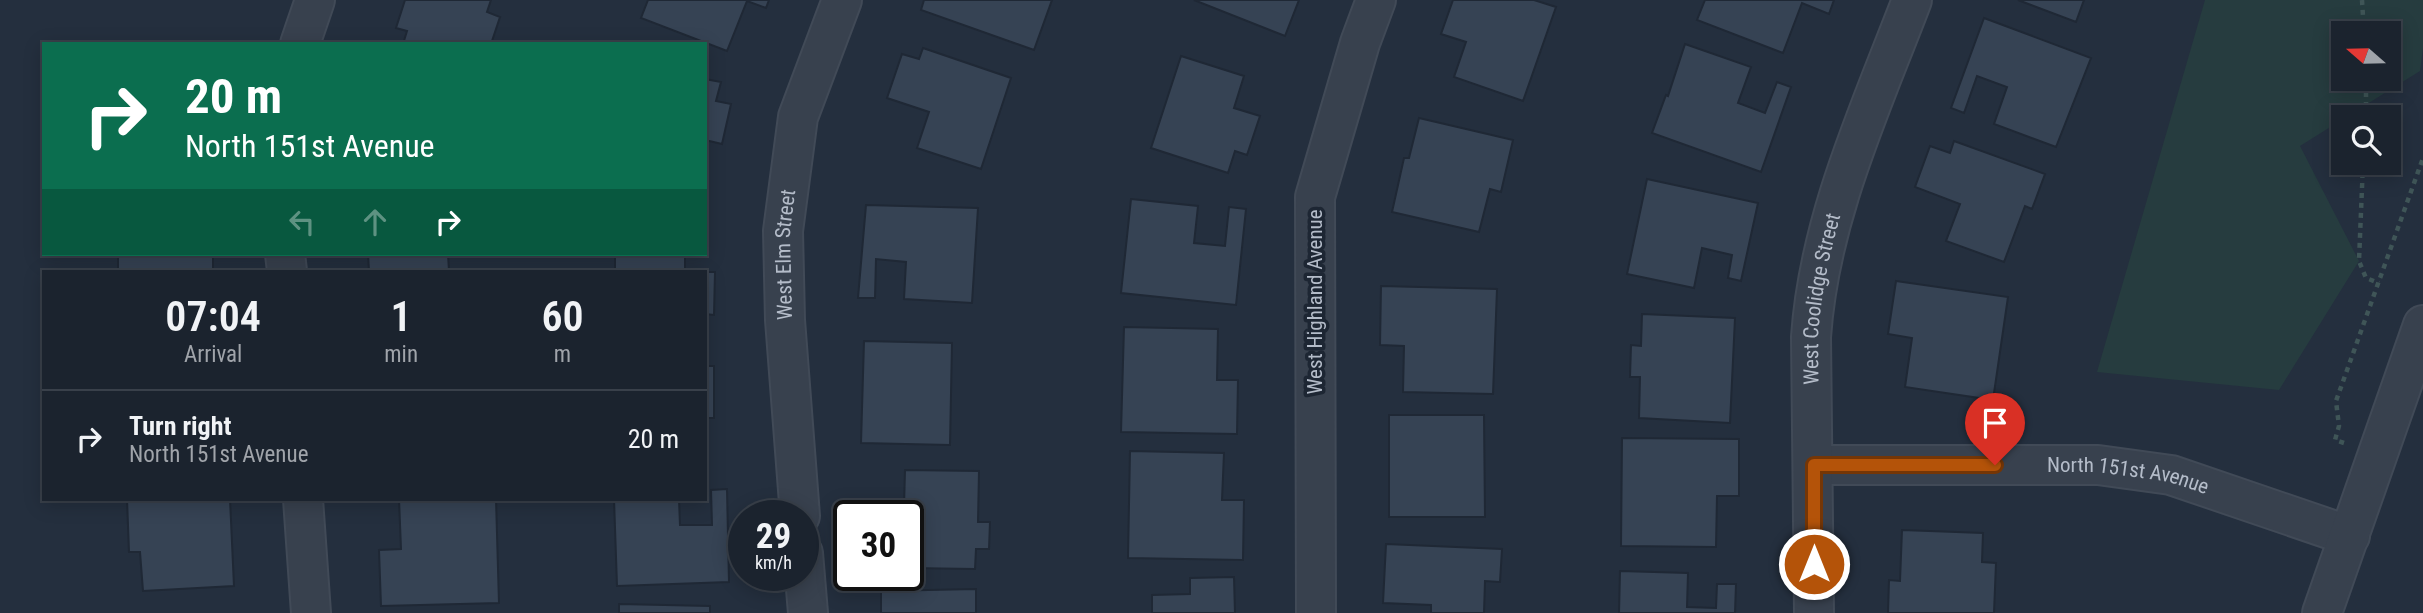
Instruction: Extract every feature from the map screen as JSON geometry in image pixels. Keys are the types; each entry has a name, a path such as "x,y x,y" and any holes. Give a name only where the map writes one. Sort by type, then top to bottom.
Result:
{"street":[{"path":"301,42 315,0"},
{"name":"West Elm Street","path":"799,500 785,320 782,231 798,117 842,0"},
{"name":"West Highland Avenue","path":"1316,613 1315,197 1360,43 1376,0"},
{"name":"West Coolidge Street","path":"1814,613 1811,337 1813,300 1831,216 1912,0"},
{"path":"2322,613 2423,325"},
{"name":"North 151st Avenue","path":"1814,465 2098,465 2134,469 2171,475 2350,536"},
{"path":"303,501 311,613"},
{"path":"806,591 808,613"}],"path":[{"path":"2362,0 2363,21"},
{"path":"2378,455 2335,440 2339,426 2336,401 2423,158"},
{"path":"2363,175 2359,261 2367,278 2379,283"}],"green space":[{"path":"2205,0 2423,0 2420,71 2401,83 2401,21 2331,21 2331,91 2388,91 2366,105 2331,105 2331,127 2300,146 2359,261 2279,390 2097,372"}],"building":[{"path":"405,0 491,0 487,12 500,17 492,42 404,42 407,31 396,28"},
{"path":"648,0 769,0 766,8 747,1 727,51 641,18"},
{"path":"924,0 1052,0 1034,50 921,10"},
{"path":"1194,0 1299,0 1285,36"},
{"path":"1453,0 1534,0 1556,7 1523,101 1454,77 1466,42 1441,34"},
{"path":"1705,0 1834,0 1829,14 1802,3 1783,53 1697,20"},
{"path":"2018,0 2084,0 2076,22"},
{"path":"1984,18 2091,58 2056,147 1994,124 2007,87 1977,76 1964,113 1951,108"},
{"path":"1685,44 1751,67 1738,103 1765,113 1777,82 1791,87 1761,172 1652,133 1666,95 1668,96"},
{"path":"923,48 1011,78 981,169 917,148 929,112 887,98 902,54 919,59"},
{"path":"1181,56 1244,76 1234,108 1260,116 1247,155 1235,151 1228,173 1151,148"},
{"path":"707,79 721,82 716,101 731,104 722,144 707,140"},
{"path":"1419,118 1513,140 1501,192 1490,189 1479,232 1392,212 1404,158 1409,158"},
{"path":"1954,141 2045,174 2032,209 2025,206 2004,262 1946,241 1960,204 1915,187 1930,146 1950,153"},
{"path":"1647,179 1758,203 1741,281 1728,278 1732,255 1702,248 1694,288 1627,274"},
{"path":"1131,199 1198,206 1194,243 1225,246 1229,207 1246,209 1236,305 1121,293"},
{"path":"866,205 978,208 972,303 904,299 906,262 876,259 875,298 858,298"},
{"path":"118,256 213,256 213,270 118,270"},
{"path":"368,256 448,256 449,270 369,270"},
{"path":"615,256 685,256 685,270 615,270"},
{"path":"707,272 715,272 714,315 707,314"},
{"path":"1896,281 2008,297 1993,400 1905,387 1912,338 1888,334"},
{"path":"1381,286 1497,289 1493,394 1403,392 1404,346 1380,345"},
{"path":"1642,314 1735,318 1730,423 1639,418 1640,377 1630,377 1631,345 1641,346"},
{"path":"1124,327 1218,329 1217,380 1238,380 1237,434 1121,432"},
{"path":"864,341 952,343 950,445 861,443"},
{"path":"707,366 714,366 714,418 707,418"},
{"path":"1389,415 1484,415 1485,517 1389,517"},
{"path":"1622,438 1739,439 1739,496 1717,496 1716,547 1621,546"},
{"path":"1130,451 1224,453 1222,500 1244,500 1243,560 1128,558"},
{"path":"905,470 979,471 978,522 990,522 989,549 976,549 975,569 924,568 924,500 904,500"},
{"path":"727,489 728,582 617,586 614,501 679,501 680,525 712,525 711,490"},
{"path":"127,501 230,501 234,586 143,591 140,552 129,552"},
{"path":"399,501 496,501 499,603 381,606 379,550 401,549"},
{"path":"1902,530 1983,533 1982,562 1996,563 1994,613 1888,613 1889,580 1900,581"},
{"path":"1386,544 1502,549 1500,582 1485,581 1484,613 1431,613 1431,605 1383,603"},
{"path":"1620,571 1688,573 1687,607 1716,608 1717,584 1736,584 1735,613 1619,613"},
{"path":"1234,577 1235,613 1152,613 1152,595 1190,594 1190,578"},
{"path":"976,589 976,613 881,613 881,591"},
{"path":"619,604 710,606 710,613 619,613"}],"route":[{"path":"1814,564 1814,465 1995,465"}]}
